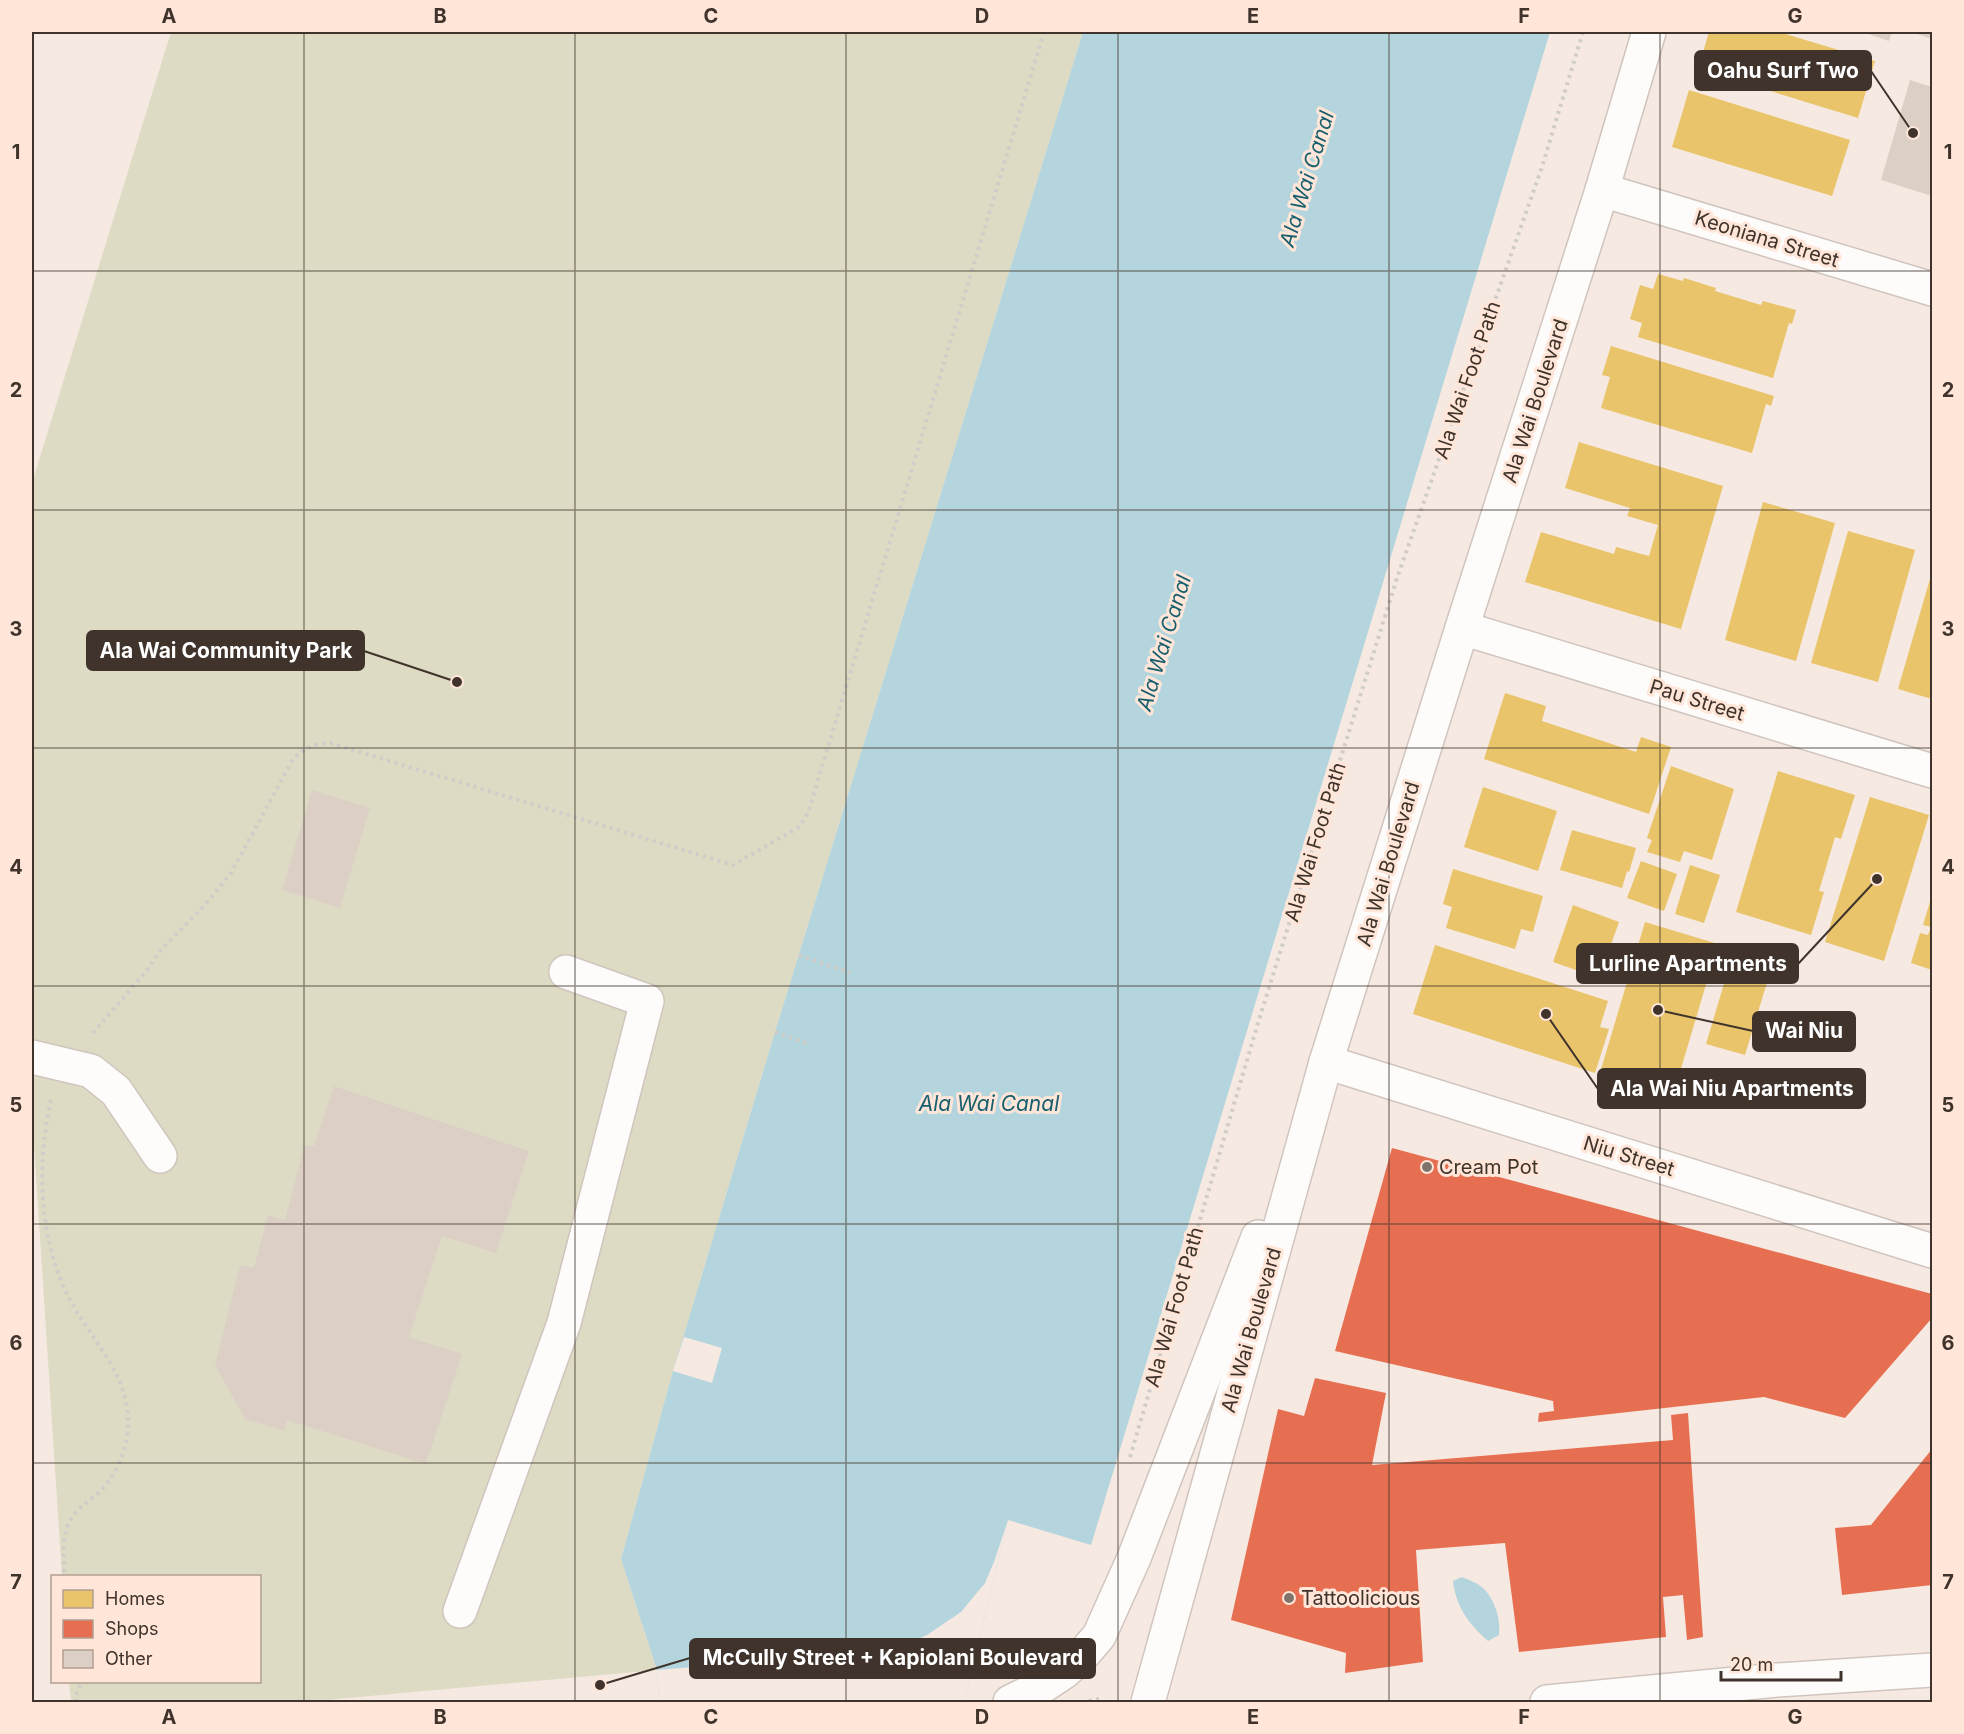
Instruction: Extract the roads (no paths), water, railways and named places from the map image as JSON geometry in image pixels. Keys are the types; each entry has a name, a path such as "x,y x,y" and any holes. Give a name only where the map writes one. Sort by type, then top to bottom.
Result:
{"main road":[{"name":"Ala Wai Boulevard","path":"1148,1702 1326,1062 1602,190 1648,32"},
{"name":"Keoniana Street","path":"1602,190 1932,289"},
{"name":"Pau Street","path":"1462,628 1932,771"},
{"path":"460,1611 564,1323 647,1001 566,972"},
{"path":"32,1057 91,1071 116,1091 159,1156"},
{"name":"Niu Street","path":"1326,1062 1932,1251"},
{"path":"1010,1702 1043,1686 1080,1658 1099,1636 1117,1600 1326,1062"},
{"path":"1547,1702 1777,1680 1932,1670"}],"water":[{"name":"Ala Wai Canal","path":"1083,32 1550,32 1091,1545 1008,1520 964,1702 659,1702 657,1670 621,1559 673,1371 775,1032"},
{"path":"1462,1577 1482,1587 1494,1604 1499,1623 1499,1635 1488,1641 1469,1621 1460,1607 1453,1581"}],"place":[{"name":"Oahu Surf Two","path":"1913,133"},
{"name":"Ala Wai Community Park","path":"457,682"},
{"name":"Lurline Apartments","path":"1877,879"},
{"name":"Wai Niu","path":"1658,1010"},
{"name":"Ala Wai Niu Apartments","path":"1546,1014"},
{"name":"Cream Pot","path":"1427,1167"},
{"name":"Tattoolicious","path":"1289,1598"},
{"name":"McCully Street + Kapiolani Boulevard","path":"600,1685"}]}
